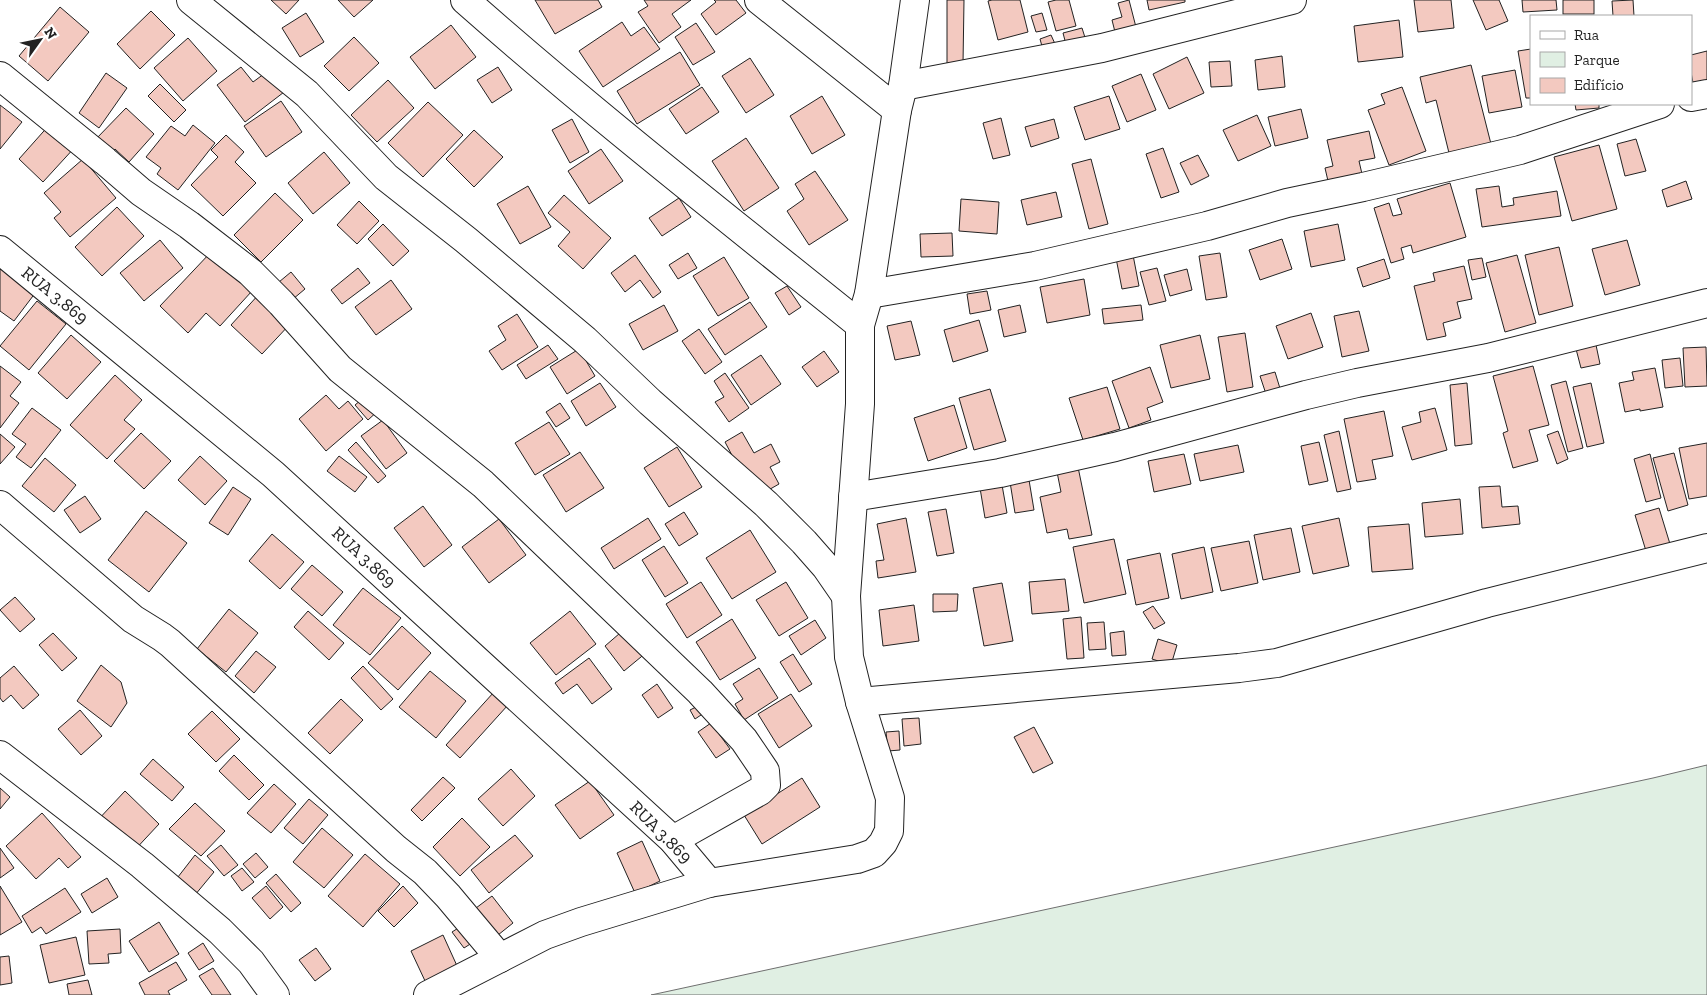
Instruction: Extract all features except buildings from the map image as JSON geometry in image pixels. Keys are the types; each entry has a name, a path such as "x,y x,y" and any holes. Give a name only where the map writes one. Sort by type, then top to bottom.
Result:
{"street":[{"path":"191,0 307,94 386,177 466,240 585,340 650,402 766,504 826,567 846,596"},
{"path":"465,0 520,49 860,325"},
{"path":"759,0 900,98 1292,0"},
{"path":"428,995 545,935 581,922 709,883 857,859 874,853 883,844 889,831 890,798 860,702 849,657 846,596 860,404 860,325 869,294 915,0"},
{"path":"0,76 105,161 140,192 189,225 250,272 281,302 340,369 483,484 686,678 744,740 765,771 766,785 760,791 673,840"},
{"path":"1692,97 1707,94"},
{"path":"869,294 1035,266 1207,226 1287,203 1363,188 1520,150 1657,105"},
{"name":"RUA 3.869","path":"0,250 273,474 673,840 709,883"},
{"path":"853,497 1000,473 1115,447 1306,395 1357,383 1488,358 1707,303"},
{"path":"0,505 133,619 162,636 396,849 425,872 448,896 500,958"},
{"path":"860,702 1219,670 1277,663 1487,603 1707,548"},
{"path":"0,755 142,865 189,907 220,931 251,962 275,995"}],"green space":[{"path":"1707,765 1707,995 651,995 1653,778"}]}
